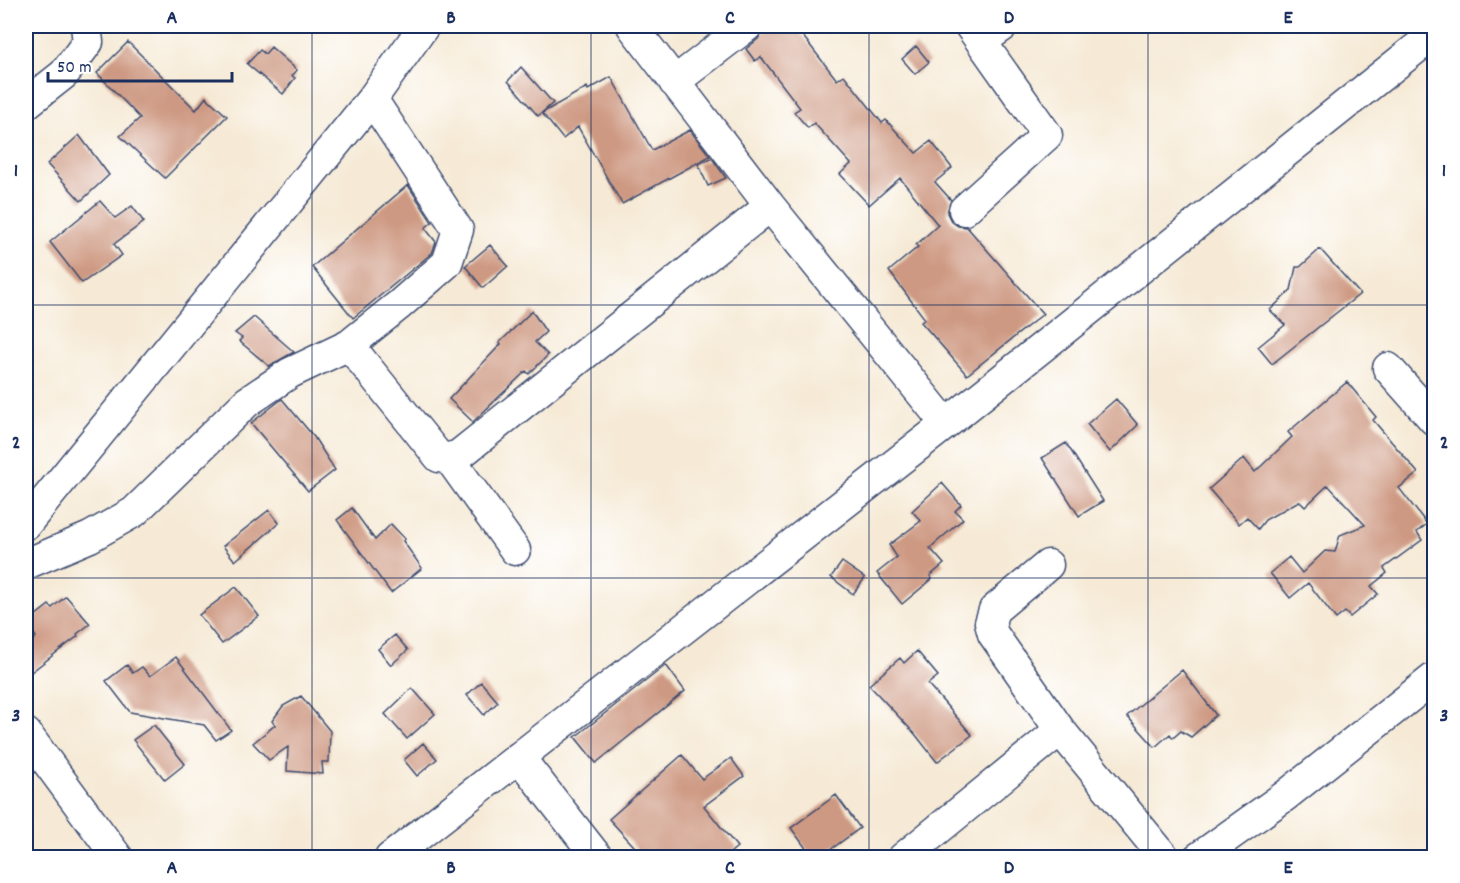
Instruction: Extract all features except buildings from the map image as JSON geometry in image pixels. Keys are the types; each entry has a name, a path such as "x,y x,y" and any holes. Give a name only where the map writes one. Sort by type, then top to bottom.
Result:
{"street":[{"path":"26,104 64,74 88,42 86,26"},
{"path":"26,524 372,99 424,26"},
{"path":"632,26 770,206 946,424"},
{"path":"674,82 747,26"},
{"path":"964,210 1047,135 985,31"},
{"path":"390,858 946,424 1434,34"},
{"path":"26,564 90,537 134,512 246,402 290,373 349,345 447,263 458,230 372,99"},
{"path":"349,345 439,457 449,458 459,455 770,206"},
{"path":"1388,368 1434,420"},
{"path":"449,458 515,550"},
{"path":"1048,565 994,610 990,623 993,634 1060,730 1165,858"},
{"path":"1198,858 1285,796 1434,678"},
{"path":"903,858 1060,730"},
{"path":"26,733 118,858"},
{"path":"519,757 598,858"}]}
